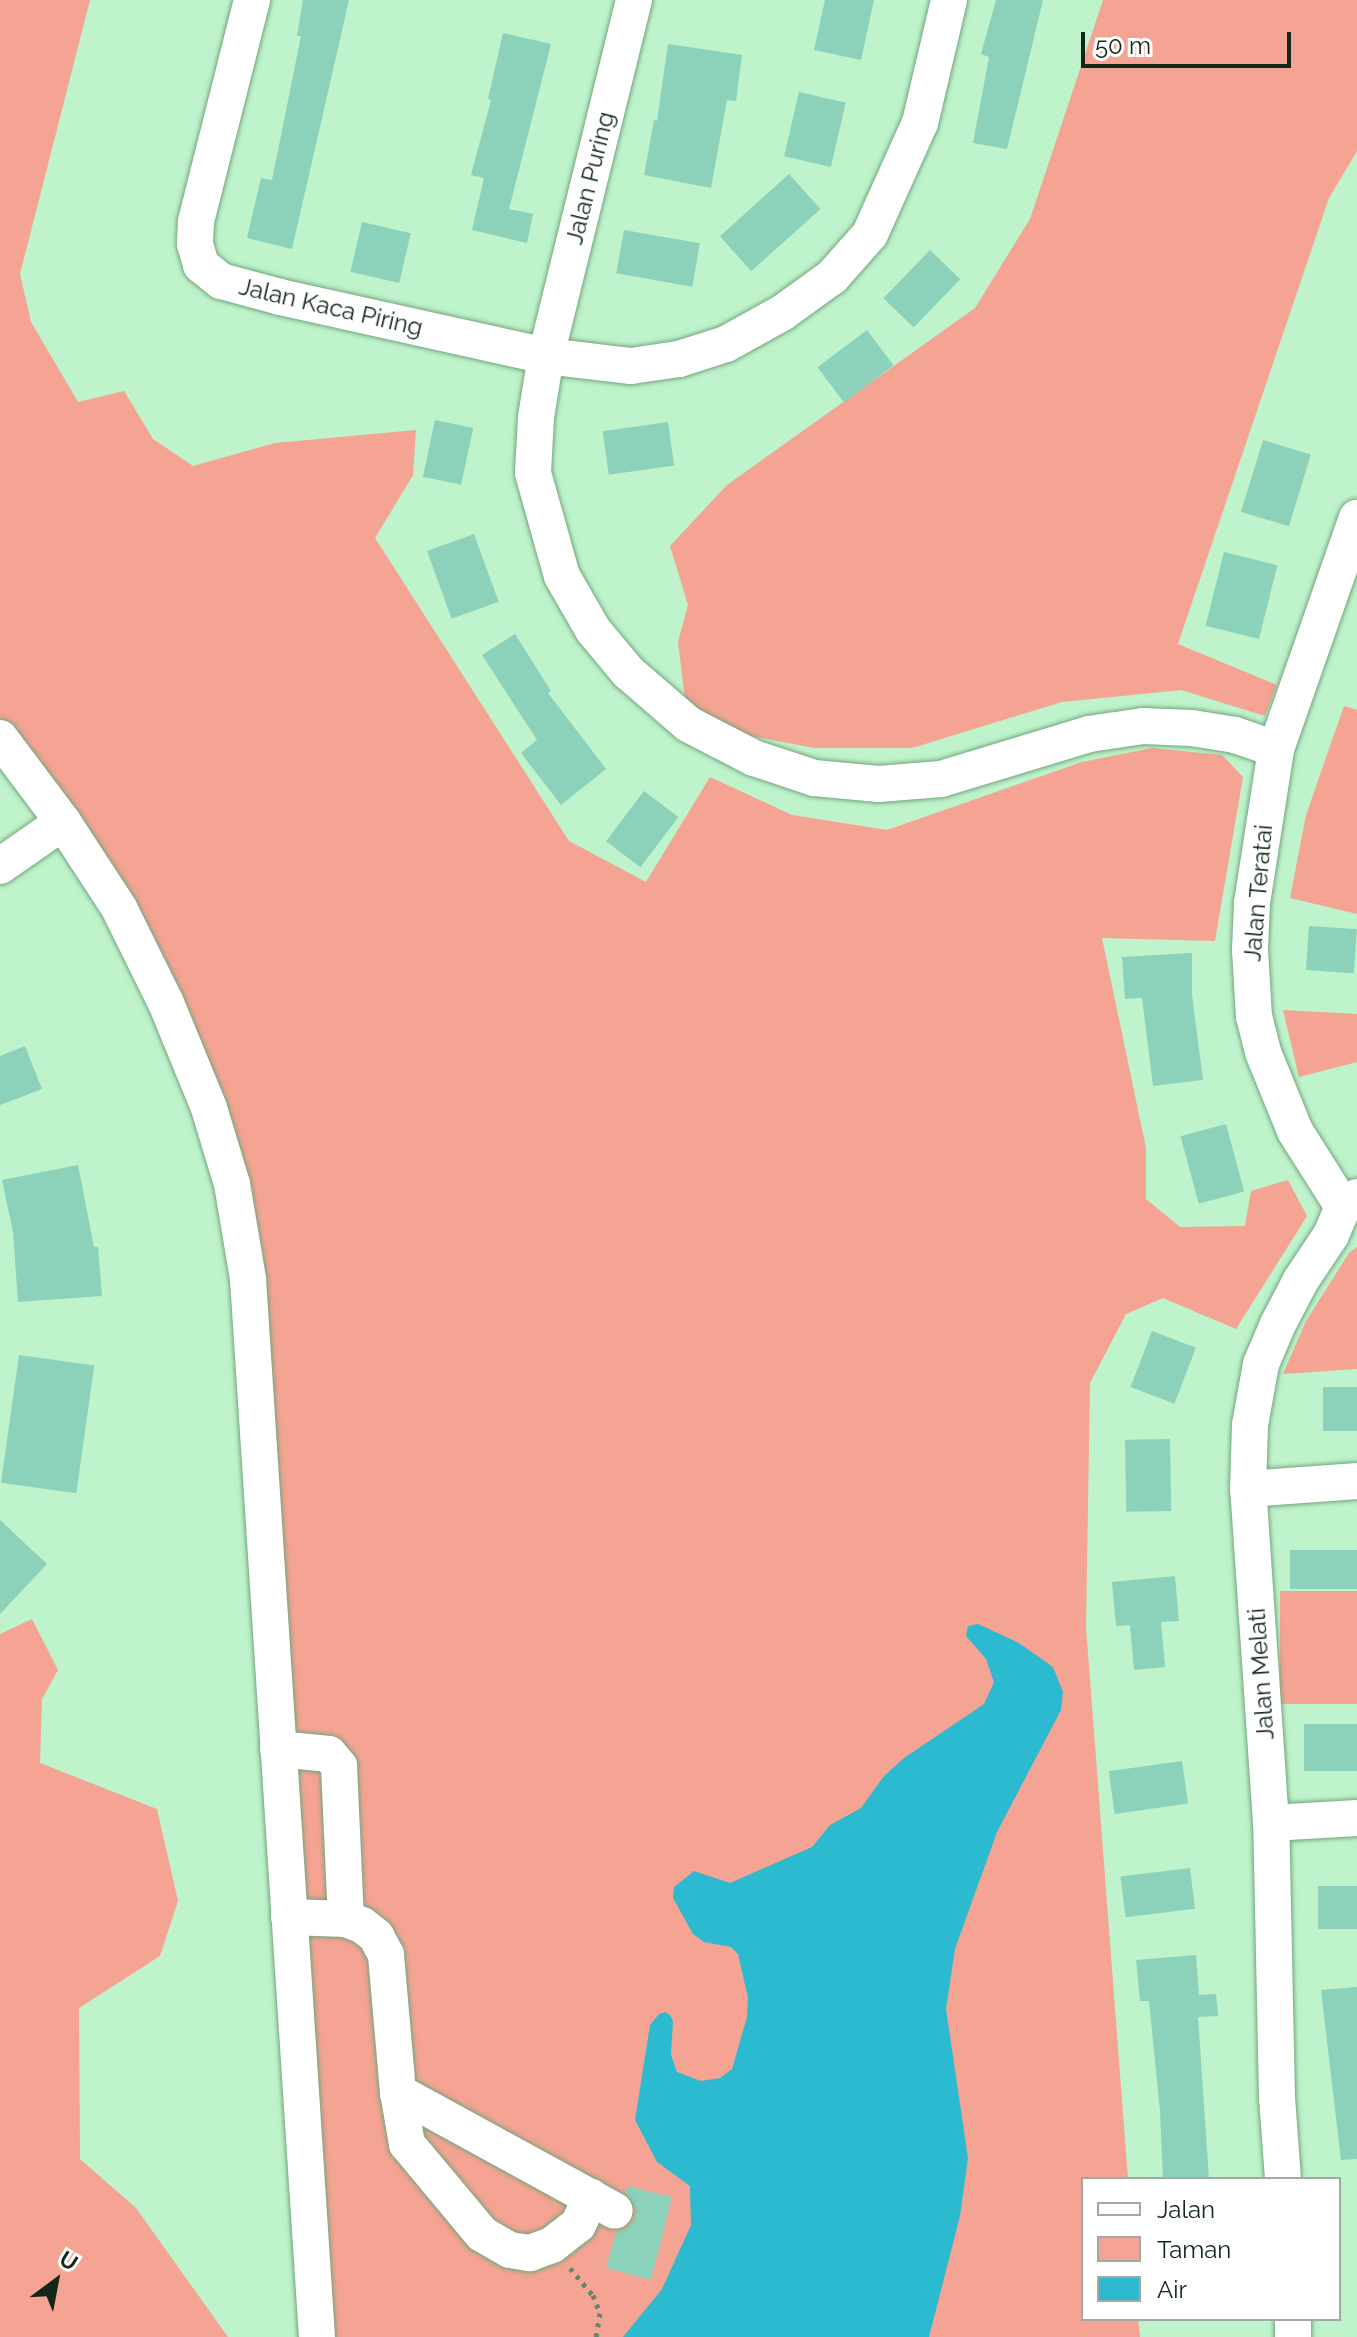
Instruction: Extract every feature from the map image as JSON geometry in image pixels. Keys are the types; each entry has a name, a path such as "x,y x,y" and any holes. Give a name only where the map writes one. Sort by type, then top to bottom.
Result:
{"street":[{"name":"Jalan Kaca Piring","path":"252,0 196,222 195,244 201,265 221,281 280,297 546,356 631,366 679,359 726,344 782,313 832,277 870,234 920,123 949,0"},
{"name":"Jalan Puring","path":"634,0 546,356 536,417 533,473 562,576 593,630 628,672 688,724 754,758 814,778 879,784 941,779 1089,734 1143,726 1192,728 1235,735 1276,749"},
{"name":"Jalan Teratai","path":"1350,1202 1295,1131 1263,1052 1254,1017 1250,950 1252,903 1276,749 1357,518"},
{"path":"0,738 63,822 119,908 166,1003 209,1108 232,1184 248,1279 317,2337"},
{"path":"0,866 63,822"},
{"name":"Jalan Melati","path":"1283,2177 1277,2098 1271,1823 1248,1489 1250,1425 1261,1364 1301,1280 1350,1202"},
{"path":"1248,1489 1357,1481"},
{"path":"278,1749 329,1754 339,1766 346,1919"},
{"path":"1271,1823 1357,1818"},
{"path":"289,1917 346,1919 376,1936 386,1955 398,2092 407,2144 482,2234 510,2250 530,2253 552,2245 603,2204 398,2092"}],"path":[{"path":"552,2245 593,2295 600,2313 596,2337"}],"green space":[{"path":"0,0 90,0 20,274 31,322 78,402 124,391 153,439 193,466 275,443 416,430 413,475 375,538 569,841 646,882 710,777 792,815 887,830 1082,762 1152,748 1222,755 1243,777 1215,941 1102,938 1146,1148 1146,1199 1180,1227 1245,1226 1251,1191 1288,1180 1307,1216 1236,1329 1163,1298 1126,1314 1090,1383 1086,1627 1128,2177 1081,2177 1081,2321 1138,2321 1140,2337 328,2337 236,1183 73,816 0,718"},
{"path":"1103,0 1357,0 1357,151 1329,198 1178,644 1277,685 1265,716 1181,690 1062,702 912,748 814,748 688,724 678,642 688,605 670,546 727,485 975,308 1030,219"},
{"path":"1344,706 1357,710 1357,914 1290,898 1306,815"},
{"path":"1283,1010 1357,1014 1357,1062 1299,1077"},
{"path":"1357,1247 1357,1369 1283,1374 1306,1321 1349,1253"},
{"path":"1280,1591 1357,1591 1357,1704 1280,1704"},
{"path":"32,1619 58,1670 42,1699 40,1763 157,1809 178,1901 160,1956 79,2008 80,2159 136,2208 228,2337 0,2337 0,1634"}],"water":[{"path":"978,1624 1019,1643 1053,1667 1063,1692 1061,1710 997,1832 955,1949 946,2009 968,2158 960,2216 929,2337 623,2337 662,2289 691,2225 690,2186 657,2162 635,2120 650,2025 659,2014 665,2012 670,2015 673,2021 671,2055 677,2072 701,2081 720,2078 732,2069 747,2017 748,1998 738,1954 731,1947 704,1942 693,1934 673,1898 674,1887 694,1871 730,1883 812,1847 830,1825 861,1808 884,1776 904,1758 984,1704 994,1682 986,1659 966,1636 968,1626"}],"building":[{"path":"303,0 349,0 292,249 247,238 261,178 272,180 301,36 297,36"},
{"path":"825,0 874,0 861,60 814,50"},
{"path":"996,0 1043,0 1007,149 973,143 989,57 981,54"},
{"path":"503,33 551,44 509,209 533,214 527,243 472,230 484,178 471,175 491,100 488,99"},
{"path":"668,44 742,55 736,101 727,100 711,188 644,175 654,120 657,121"},
{"path":"799,92 846,103 831,167 784,156"},
{"path":"789,174 820,209 751,271 720,236"},
{"path":"362,222 411,233 399,283 351,272"},
{"path":"624,230 700,243 692,287 616,273"},
{"path":"930,250 960,279 914,327 883,298"},
{"path":"867,330 893,365 844,402 817,367"},
{"path":"435,420 473,428 461,485 423,477"},
{"path":"668,422 674,466 609,475 603,431"},
{"path":"1263,440 1311,455 1289,526 1241,512"},
{"path":"474,534 499,602 452,619 427,551"},
{"path":"1224,552 1277,565 1259,639 1206,626"},
{"path":"515,634 551,691 548,693 606,769 561,805 521,753 537,740 482,655"},
{"path":"644,791 678,817 640,867 606,841"},
{"path":"1309,926 1357,929 1354,973 1306,970"},
{"path":"1192,953 1192,995 1203,1080 1153,1086 1142,998 1125,999 1122,957"},
{"path":"25,1046 42,1089 0,1105 0,1056"},
{"path":"1226,1124 1244,1192 1199,1204 1181,1136"},
{"path":"78,1165 94,1247 98,1247 102,1296 18,1302 13,1232 2,1180"},
{"path":"1152,1331 1196,1348 1174,1404 1130,1387"},
{"path":"19,1355 94,1366 76,1493 1,1483"},
{"path":"1323,1387 1357,1387 1357,1431 1323,1431"},
{"path":"1170,1439 1171,1511 1126,1512 1125,1440"},
{"path":"0,1520 47,1564 0,1614"},
{"path":"1290,1550 1357,1550 1357,1589 1290,1589"},
{"path":"1175,1576 1179,1621 1161,1622 1165,1667 1134,1670 1130,1625 1116,1626 1112,1582"},
{"path":"1304,1724 1357,1724 1357,1771 1304,1771"},
{"path":"1182,1761 1188,1804 1115,1814 1109,1771"},
{"path":"1190,1868 1195,1909 1126,1917 1121,1877"},
{"path":"1318,1886 1357,1886 1357,1929 1318,1929"},
{"path":"1196,1955 1199,1995 1216,1994 1218,2016 1198,2017 1209,2177 1163,2177 1149,2001 1140,2001 1136,1960"},
{"path":"1357,1987 1357,2159 1341,2160 1321,1990"},
{"path":"627,2186 672,2197 651,2280 606,2268 616,2232 634,2220 636,2210 626,2193"}]}
